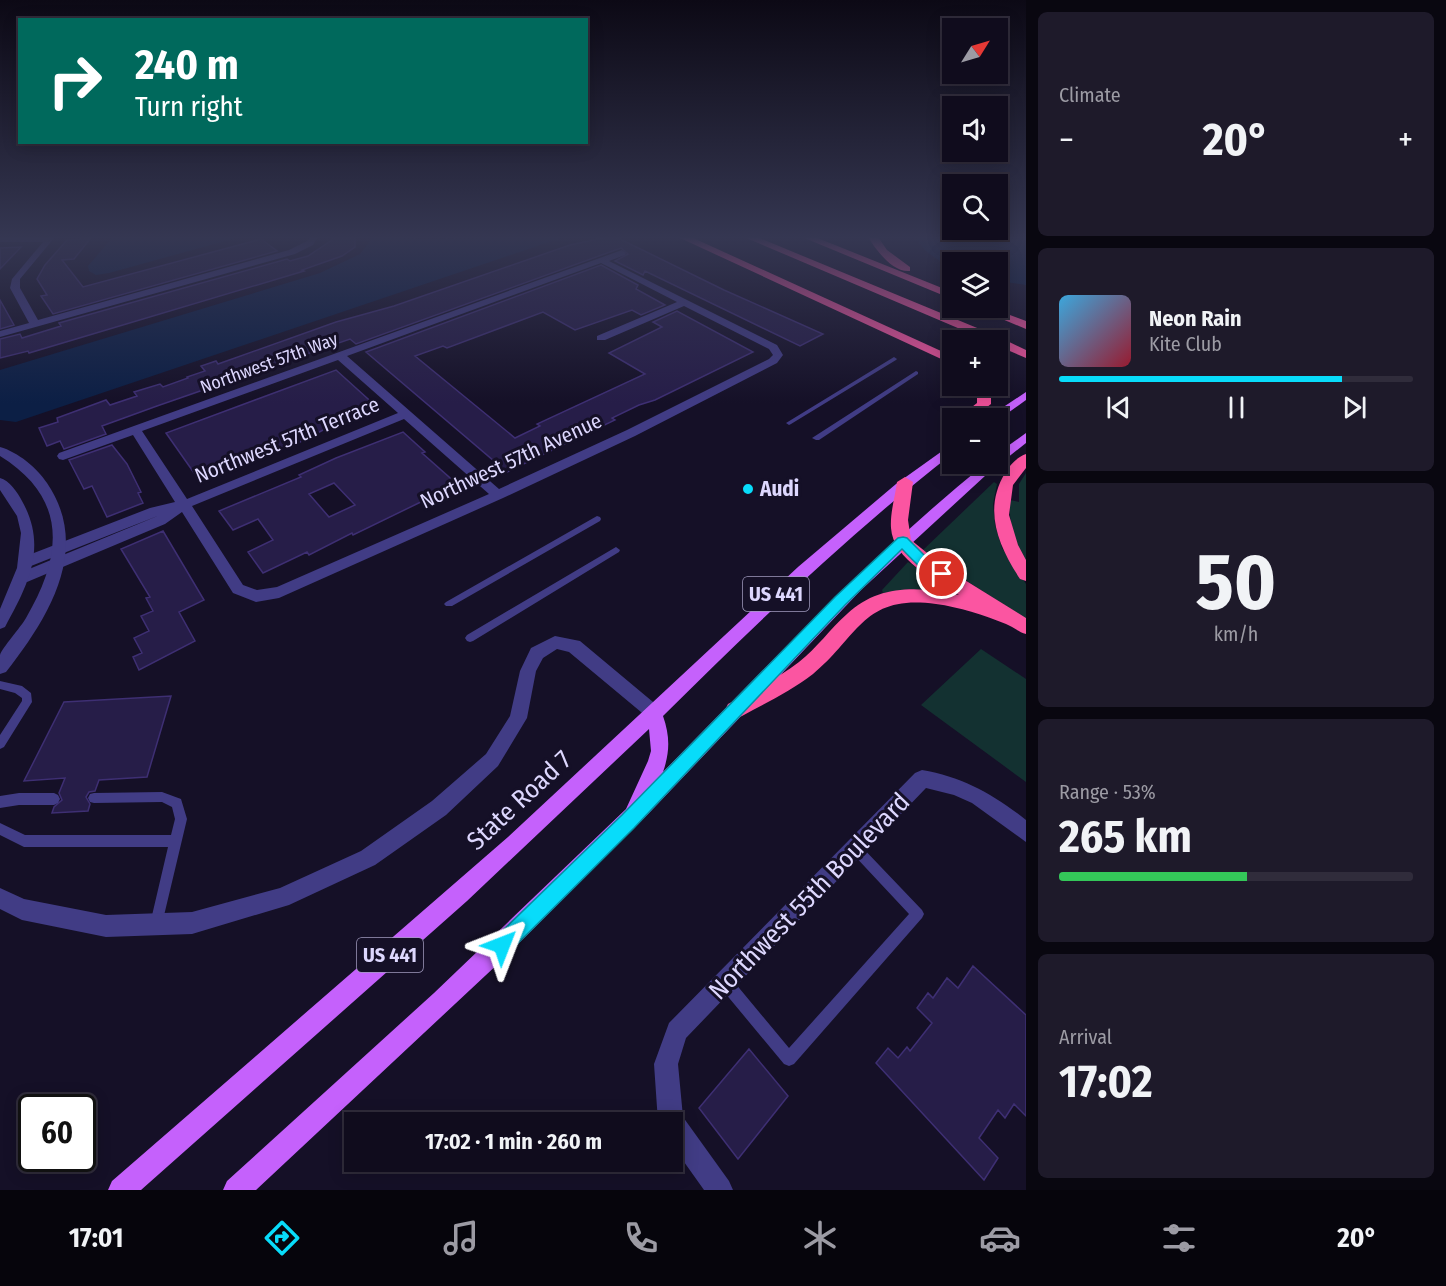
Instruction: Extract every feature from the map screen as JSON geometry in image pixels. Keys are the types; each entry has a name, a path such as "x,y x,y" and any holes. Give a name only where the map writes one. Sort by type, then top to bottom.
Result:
{"highway":[{"path":"804,293 942,355"},
{"path":"881,293 970,330"},
{"path":"1008,318 1026,325"},
{"path":"1008,346 1023,352"},
{"path":"1026,459 1008,477 1002,495 1001,509 1009,545 1026,574"},
{"path":"905,482 900,525 903,542 923,562 1020,623"},
{"path":"735,710 806,668 863,610 884,600 911,596 945,599 1020,623"}],"main road":[{"path":"1007,408 1026,395"},
{"path":"1008,451 1026,437"},
{"name":"State Road 7","path":"121,1190 572,791 783,588 905,482 942,455"},
{"name":"US 441","path":"236,1190 421,1022 628,821 840,601 981,474"},
{"path":"628,821 660,758 661,731 653,712"}],"street":[{"path":"18,293 35,324"},
{"path":"0,334 147,293"},
{"name":"Northwest 57th Way","path":"63,456 514,293"},
{"path":"666,293 685,302"},
{"path":"601,338 685,302"},
{"name":"Northwest 57th Avenue","path":"183,505 238,589 256,596 279,592 631,433 773,362 778,354 773,347 685,302"},
{"path":"339,355 498,495"},
{"name":"Northwest 57th Terrace","path":"26,562 59,556 160,521 183,505 406,414"},
{"path":"135,429 183,505"},
{"path":"0,451 24,466 48,493 56,510 59,556 43,602 31,625 0,667"},
{"path":"0,482 23,509 28,528 26,562 22,578 0,624"},
{"name":"Northwest 57th Terrace","path":"22,578 59,556"},
{"path":"0,898 22,909 106,926 192,923 282,898 368,858 439,808 492,760 518,718 528,671 537,653 555,642 574,646 653,712"},
{"name":"Northwest 55th Boulevard","path":"671,1112 666,1064 677,1031 922,779 950,783 979,795 1026,832"},
{"name":"Northwest 55th Boulevard","path":"683,1138 720,1190"}],"lane":[{"path":"789,423 894,359"},
{"path":"816,438 916,373"},
{"path":"449,604 597,519"},
{"path":"470,638 616,550"},
{"path":"0,685 18,689 27,696 27,702 0,744"},
{"path":"94,798 162,797 177,803 181,819 156,924"},
{"path":"0,802 19,799 54,799"},
{"path":"0,829 24,841 176,841"},
{"path":"725,982 789,1059 918,914 855,848"}],"green space":[{"path":"1026,473 1026,562 1013,532 1010,500 1019,502 1019,484"},
{"path":"994,482 997,484 993,504 995,525 1002,548 1026,584 1026,619 945,567 923,550"},
{"path":"908,562 958,594 910,589 883,593 882,590"},
{"path":"981,649 1026,679 1026,782 921,705"}],"water":[{"path":"256,293 400,293 16,422 0,420 0,370"}],"building":[{"path":"45,293 129,293 53,314 41,296 47,295"},
{"path":"168,293 232,293 29,353 28,351 0,358 0,339 20,334 22,338 61,326 59,323"},
{"path":"433,293 498,293 356,344 350,339 157,406 102,426 106,434 64,449 60,441 47,446 39,428 58,422 57,418 106,400 110,405 137,396 134,392 160,384 163,387 188,378 205,371 201,366 216,361 218,364 336,322"},
{"path":"527,293 642,293 665,305 641,315 632,310 575,330 543,312 447,348 443,346 415,356 515,438 540,426 537,424 645,374 609,353 662,327 653,322 677,311 753,352 655,400 612,418 615,420 507,472 366,352"},
{"path":"690,293 730,293 823,334 800,346"},
{"path":"0,300 14,325 0,329"},
{"path":"336,370 378,408 327,428 296,444 294,442 277,449 275,447 199,480 166,433"},
{"path":"403,432 425,452 422,453 458,485 432,501 429,498 309,555 307,552 263,573 248,552 273,540 258,519 233,530 219,511 301,477 299,475","holes":["334,483 355,505 329,517 309,494"]},
{"path":"112,445 127,464 141,492 138,493 143,503 107,517 92,486 84,489 69,460"},
{"path":"163,531 204,600 179,612 195,641 139,670 133,657 142,653 134,638 149,631 141,616 153,611 146,598 150,597 121,549"},
{"path":"171,696 147,777 99,780 95,791 89,792 86,797 90,804 88,811 52,813 54,807 62,800 59,793 65,778 24,781 64,702"},
{"path":"973,966 1026,1015 1026,1116 1014,1104 1005,1118 998,1110 979,1138 998,1158 984,1180 876,1063 888,1048 898,1058 907,1047 910,1051 932,1023 917,1008 928,993 933,998 947,978 958,988"},
{"path":"749,1049 788,1096 738,1159 699,1108"}],"place":[{"name":"Audi","path":"748,489"}],"route":[{"path":"502,945 711,737 773,669 840,601 903,542 923,562 942,574"}]}
